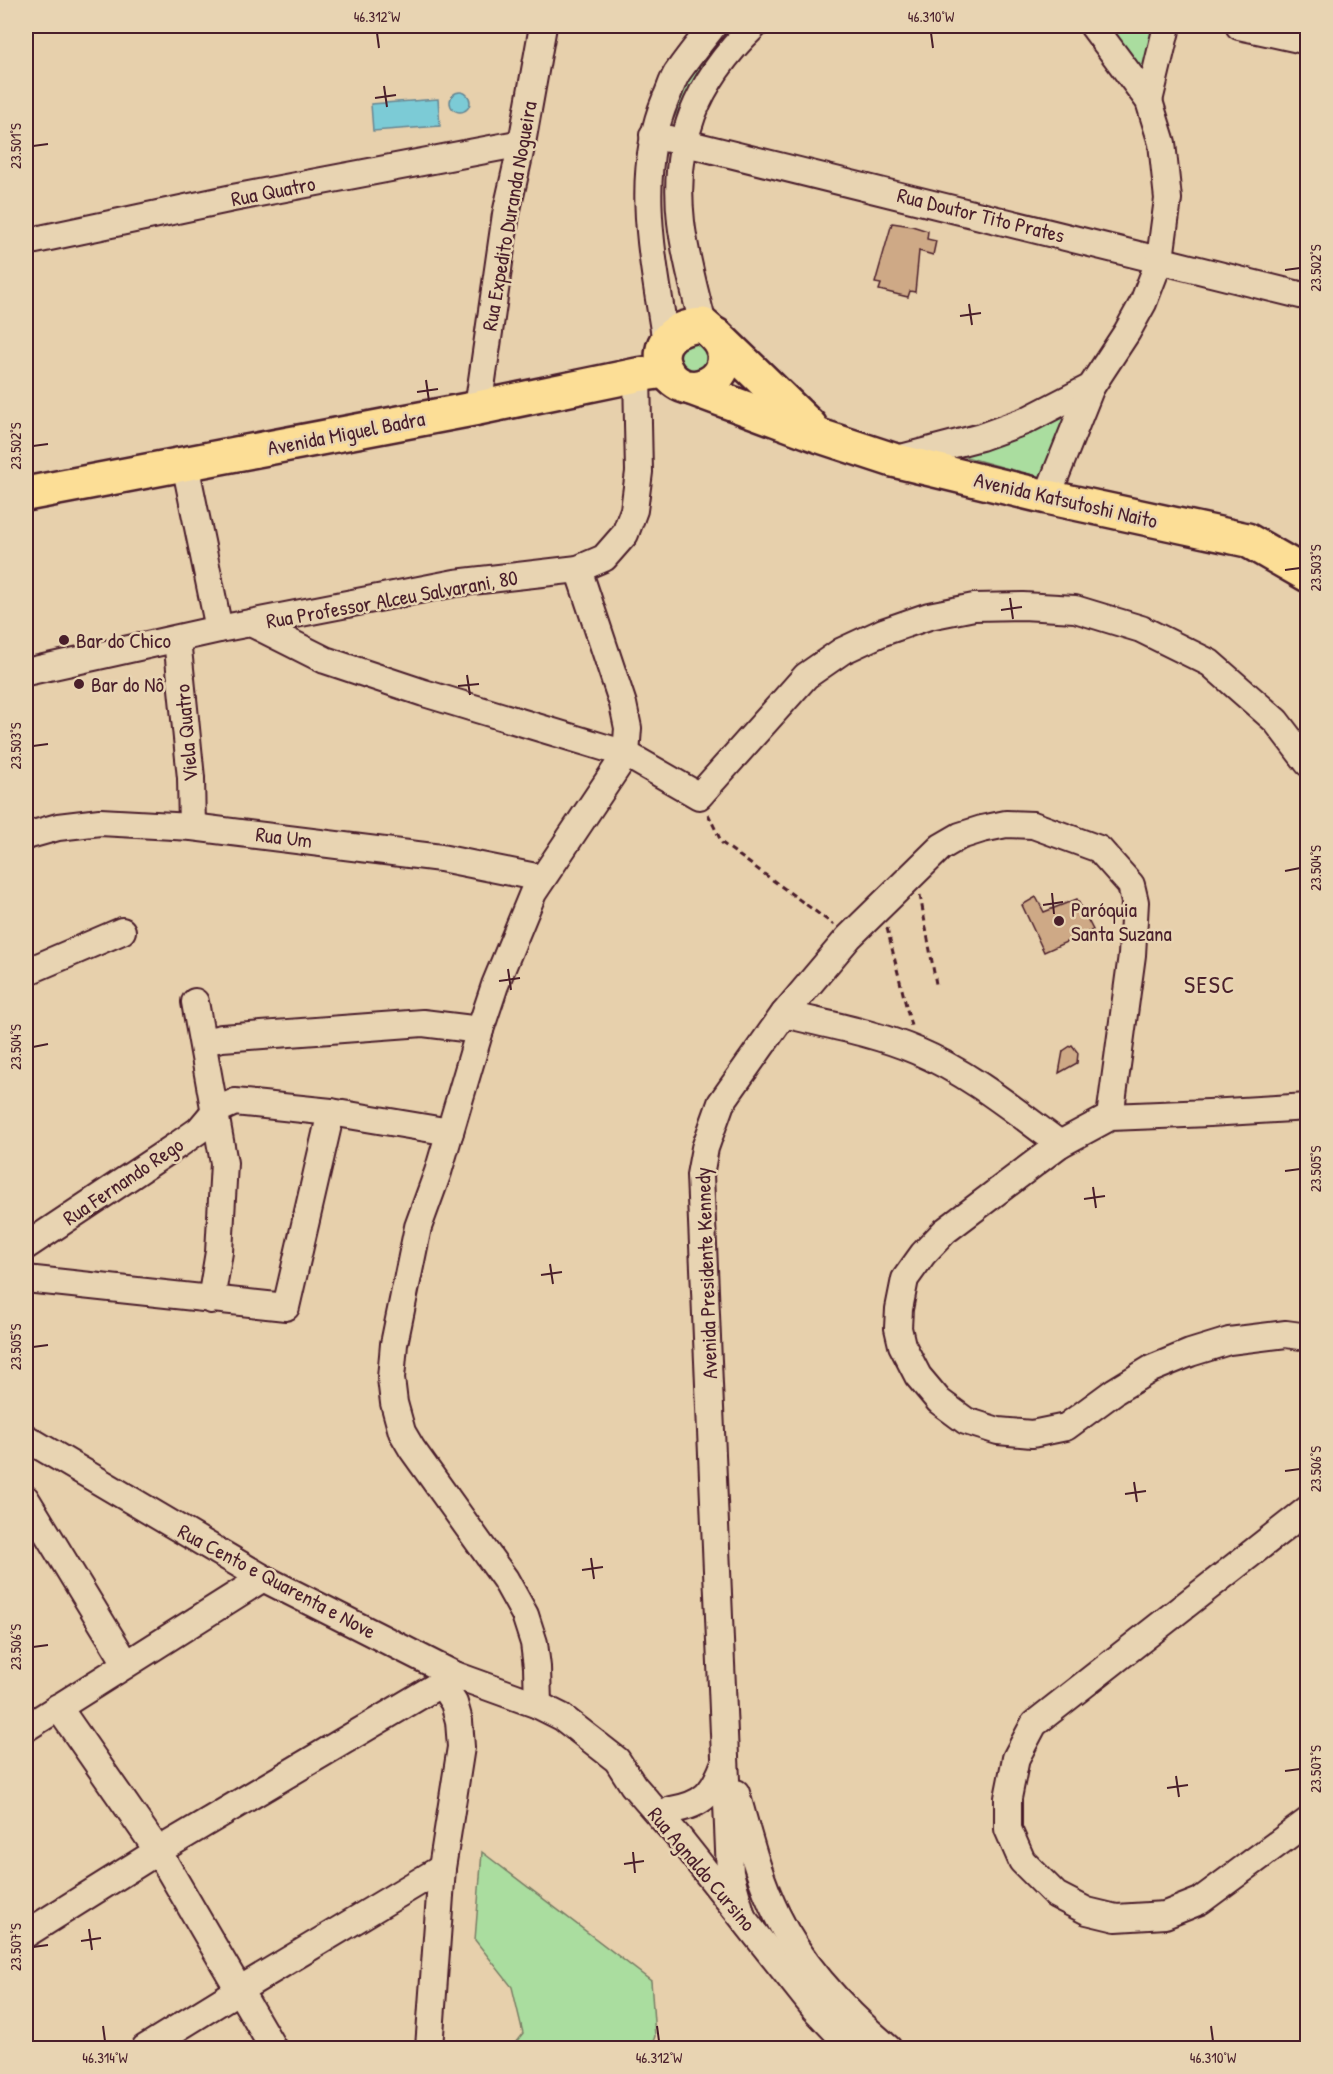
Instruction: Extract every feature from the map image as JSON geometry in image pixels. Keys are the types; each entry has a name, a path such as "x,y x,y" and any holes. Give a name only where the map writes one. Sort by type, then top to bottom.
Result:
{"main road":[{"path":"665,369 672,335 680,329 709,330 820,436"},
{"path":"665,369 701,387 719,375 723,365 722,344 709,330"},
{"path":"665,369 820,436"},
{"name":"Avenida Miguel Badra","path":"26,494 478,408 665,369"},
{"name":"Avenida Katsutoshi Naito","path":"820,436 893,460 1047,497 1247,540 1308,575"}],"street":[{"name":"Rua Expedito Duranda Nogueira","path":"478,408 506,214 522,143 543,26"},
{"path":"665,369 647,192 653,135 676,75 713,26"},
{"path":"709,330 681,222 679,169 683,141 704,87 730,49 754,26"},
{"path":"1047,497 1091,387 1143,303 1160,259 1168,200 1162,143 1149,101 1093,26"},
{"path":"1149,101 1167,26"},
{"path":"1239,26 1308,41"},
{"name":"Rua Doutor Tito Prates","path":"653,135 1308,297"},
{"name":"Rua Quatro","path":"26,242 233,198 522,143"},
{"name":"Rua Professor Alceu Salvarani, 80","path":"26,672 219,629 455,583 578,569 604,558 625,534 634,510 639,472 665,369"},
{"path":"893,460 992,433 1025,421 1091,387"},
{"path":"184,464 219,629"},
{"path":"1247,540 1308,555"},
{"path":"538,1705 534,1643 525,1615 499,1570 402,1432 394,1403 391,1378 394,1344 417,1227 438,1172 495,985 532,892 626,754 628,728 624,704 578,569"},
{"path":"251,623 325,660 424,693 626,754 699,796 807,676 842,651 883,632 929,616 974,607 1023,606 1075,609 1141,629 1210,663 1276,721 1308,763"},
{"name":"Viela Quatro","path":"177,639 191,778 192,827"},
{"name":"Rua Um","path":"26,836 58,827 100,822 192,827 441,858 541,879"},
{"name":"Avenida Presidente Kennedy","path":"742,1916 730,1873 700,1175 705,1148 721,1103 784,1014 849,937 941,848 960,836 982,828 1006,824 1033,825 1099,849 1131,885 1135,902 1132,955 1110,1117"},
{"path":"26,972 122,931"},
{"path":"195,1002 225,1163 219,1252 211,1300"},
{"path":"784,1014 854,1031 917,1051 959,1073 1060,1144"},
{"path":"203,1042 222,1038 423,1023 480,1030"},
{"path":"215,1111 235,1102 246,1102 331,1112 450,1132"},
{"path":"1308,1107 1110,1117 1060,1144 945,1231 923,1254 905,1279 898,1328 902,1345 918,1376 939,1401 966,1421 998,1431 1032,1434 1066,1427 1115,1391 1151,1369 1190,1353 1241,1340 1286,1334 1308,1337"},
{"name":"Rua Fernando Rego","path":"26,1246 199,1130 215,1111"},
{"path":"26,1279 286,1307 331,1112"},
{"name":"Rua Cento e Quarenta e Nove","path":"26,1438 263,1578 448,1679 538,1705"},
{"path":"26,1499 126,1663"},
{"path":"1308,1509 1034,1724 1016,1758 1008,1798 1008,1829 1022,1861 1056,1895 1087,1911 1116,1918 1165,1915 1200,1901 1308,1821"},
{"path":"26,1728 263,1578"},
{"path":"26,1934 158,1851 448,1679 459,1721 461,1747 442,1868 429,2049"},
{"name":"Rua Agnaldo Cursino","path":"538,1705 562,1716 617,1760 639,1792 680,1839 814,2008 852,2049"},
{"path":"58,1707 158,1851 273,2049"},
{"path":"671,1810 692,1806 703,1800 714,1785 726,1759"},
{"name":"Avenida Presidente Kennedy","path":"726,1759 757,1864 777,1916 788,1932"},
{"path":"617,1760 648,1784 788,1932 810,1967 863,2027 888,2049"},
{"path":"680,1839 730,1873 742,1873 757,1864"},
{"path":"145,2049 239,1989 442,1868"}],"path":[{"path":"699,796 722,843 849,937"},
{"path":"918,885 936,984"},
{"path":"885,920 913,1036"}],"green space":[{"path":"721,26 731,26 711,52 671,123 664,120 672,99"},
{"path":"1103,26 1155,26 1143,73"},
{"path":"678,342 707,343 710,367 685,376 674,347"},
{"path":"1072,411 1045,479 959,455 1019,438"},
{"path":"482,1852 651,1981 655,2036 651,2048 511,2048 523,2033 512,1987 475,1940"}],"water":[{"path":"460,92 467,95 470,102 467,109 460,112 453,109 450,102 453,95"},
{"path":"438,99 440,126 373,131 371,104"}],"building":[{"path":"892,223 928,231 927,239 936,241 933,255 919,251 915,292 910,291 908,297 879,290 881,284 875,283"},
{"name":"Paróquia Santa Suzana","path":"1036,897 1044,912 1077,899 1093,930 1044,952 1022,905"},
{"path":"1072,1045 1078,1053 1077,1063 1059,1073 1063,1051"}],"place":[{"name":"Bar do Chico","path":"64,640"},
{"name":"Bar do Nô","path":"79,684"},
{"name":"Paróquia Santa Suzana","path":"1059,921"}],"district":[{"name":"SESC","path":"1210,984"}]}
